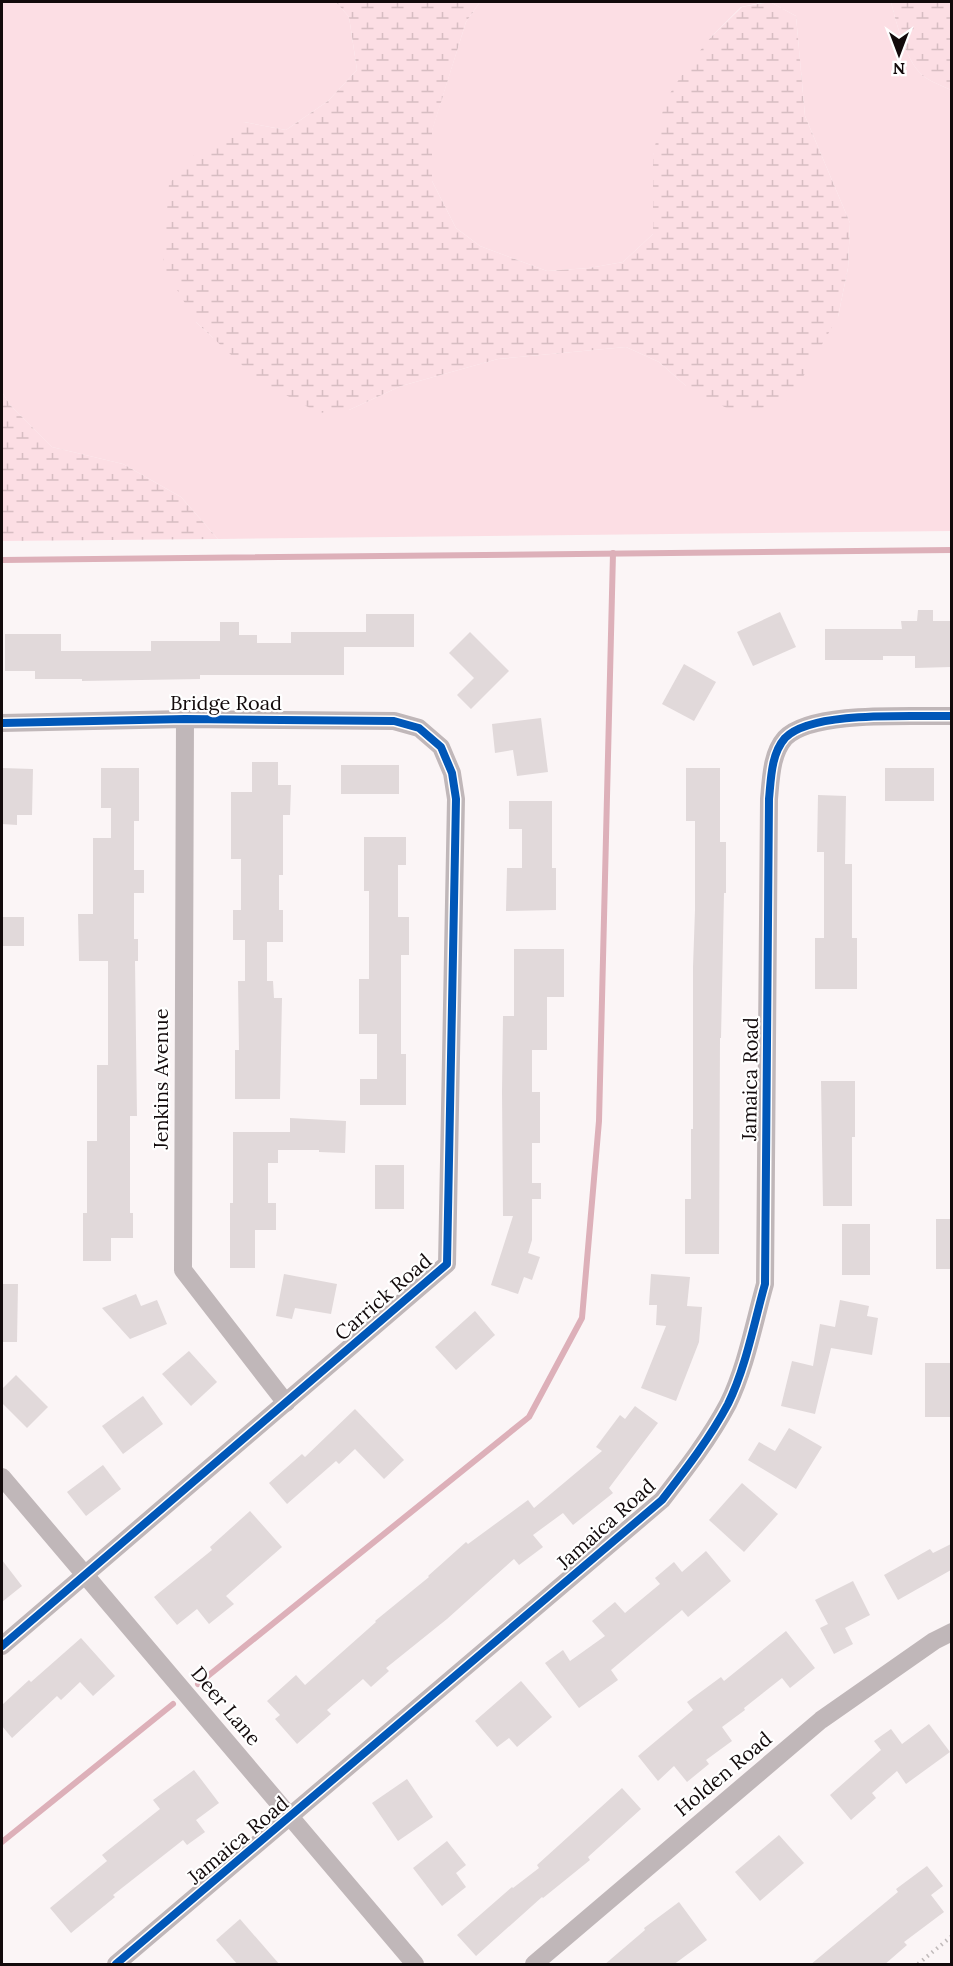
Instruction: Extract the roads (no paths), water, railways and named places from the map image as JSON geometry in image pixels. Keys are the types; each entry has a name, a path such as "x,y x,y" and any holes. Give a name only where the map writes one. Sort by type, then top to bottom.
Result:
{"street":[{"name":"Jamaica Road","path":"116,1965 662,1500 694,1460 728,1403 747,1351 765,1284 769,800 772,765 785,739 802,726 837,718 951,716"},
{"name":"Bridge Road","path":"2,723 184,719 394,721 419,728 441,747"},
{"name":"Jenkins Avenue","path":"184,719 183,1270 286,1403"},
{"name":"Carrick Road","path":"2,1646 447,1264 456,799 452,773 441,747"},
{"name":"Deer Lane","path":"2,1478 415,1965"},
{"name":"Holden Road","path":"534,1965 821,1720 934,1641 951,1632"}],"waterway":[{"path":"2,560 952,550"},
{"path":"198,1684 529,1417 582,1318 599,1121 613,553"},
{"path":"2,1842 173,1704"}]}
